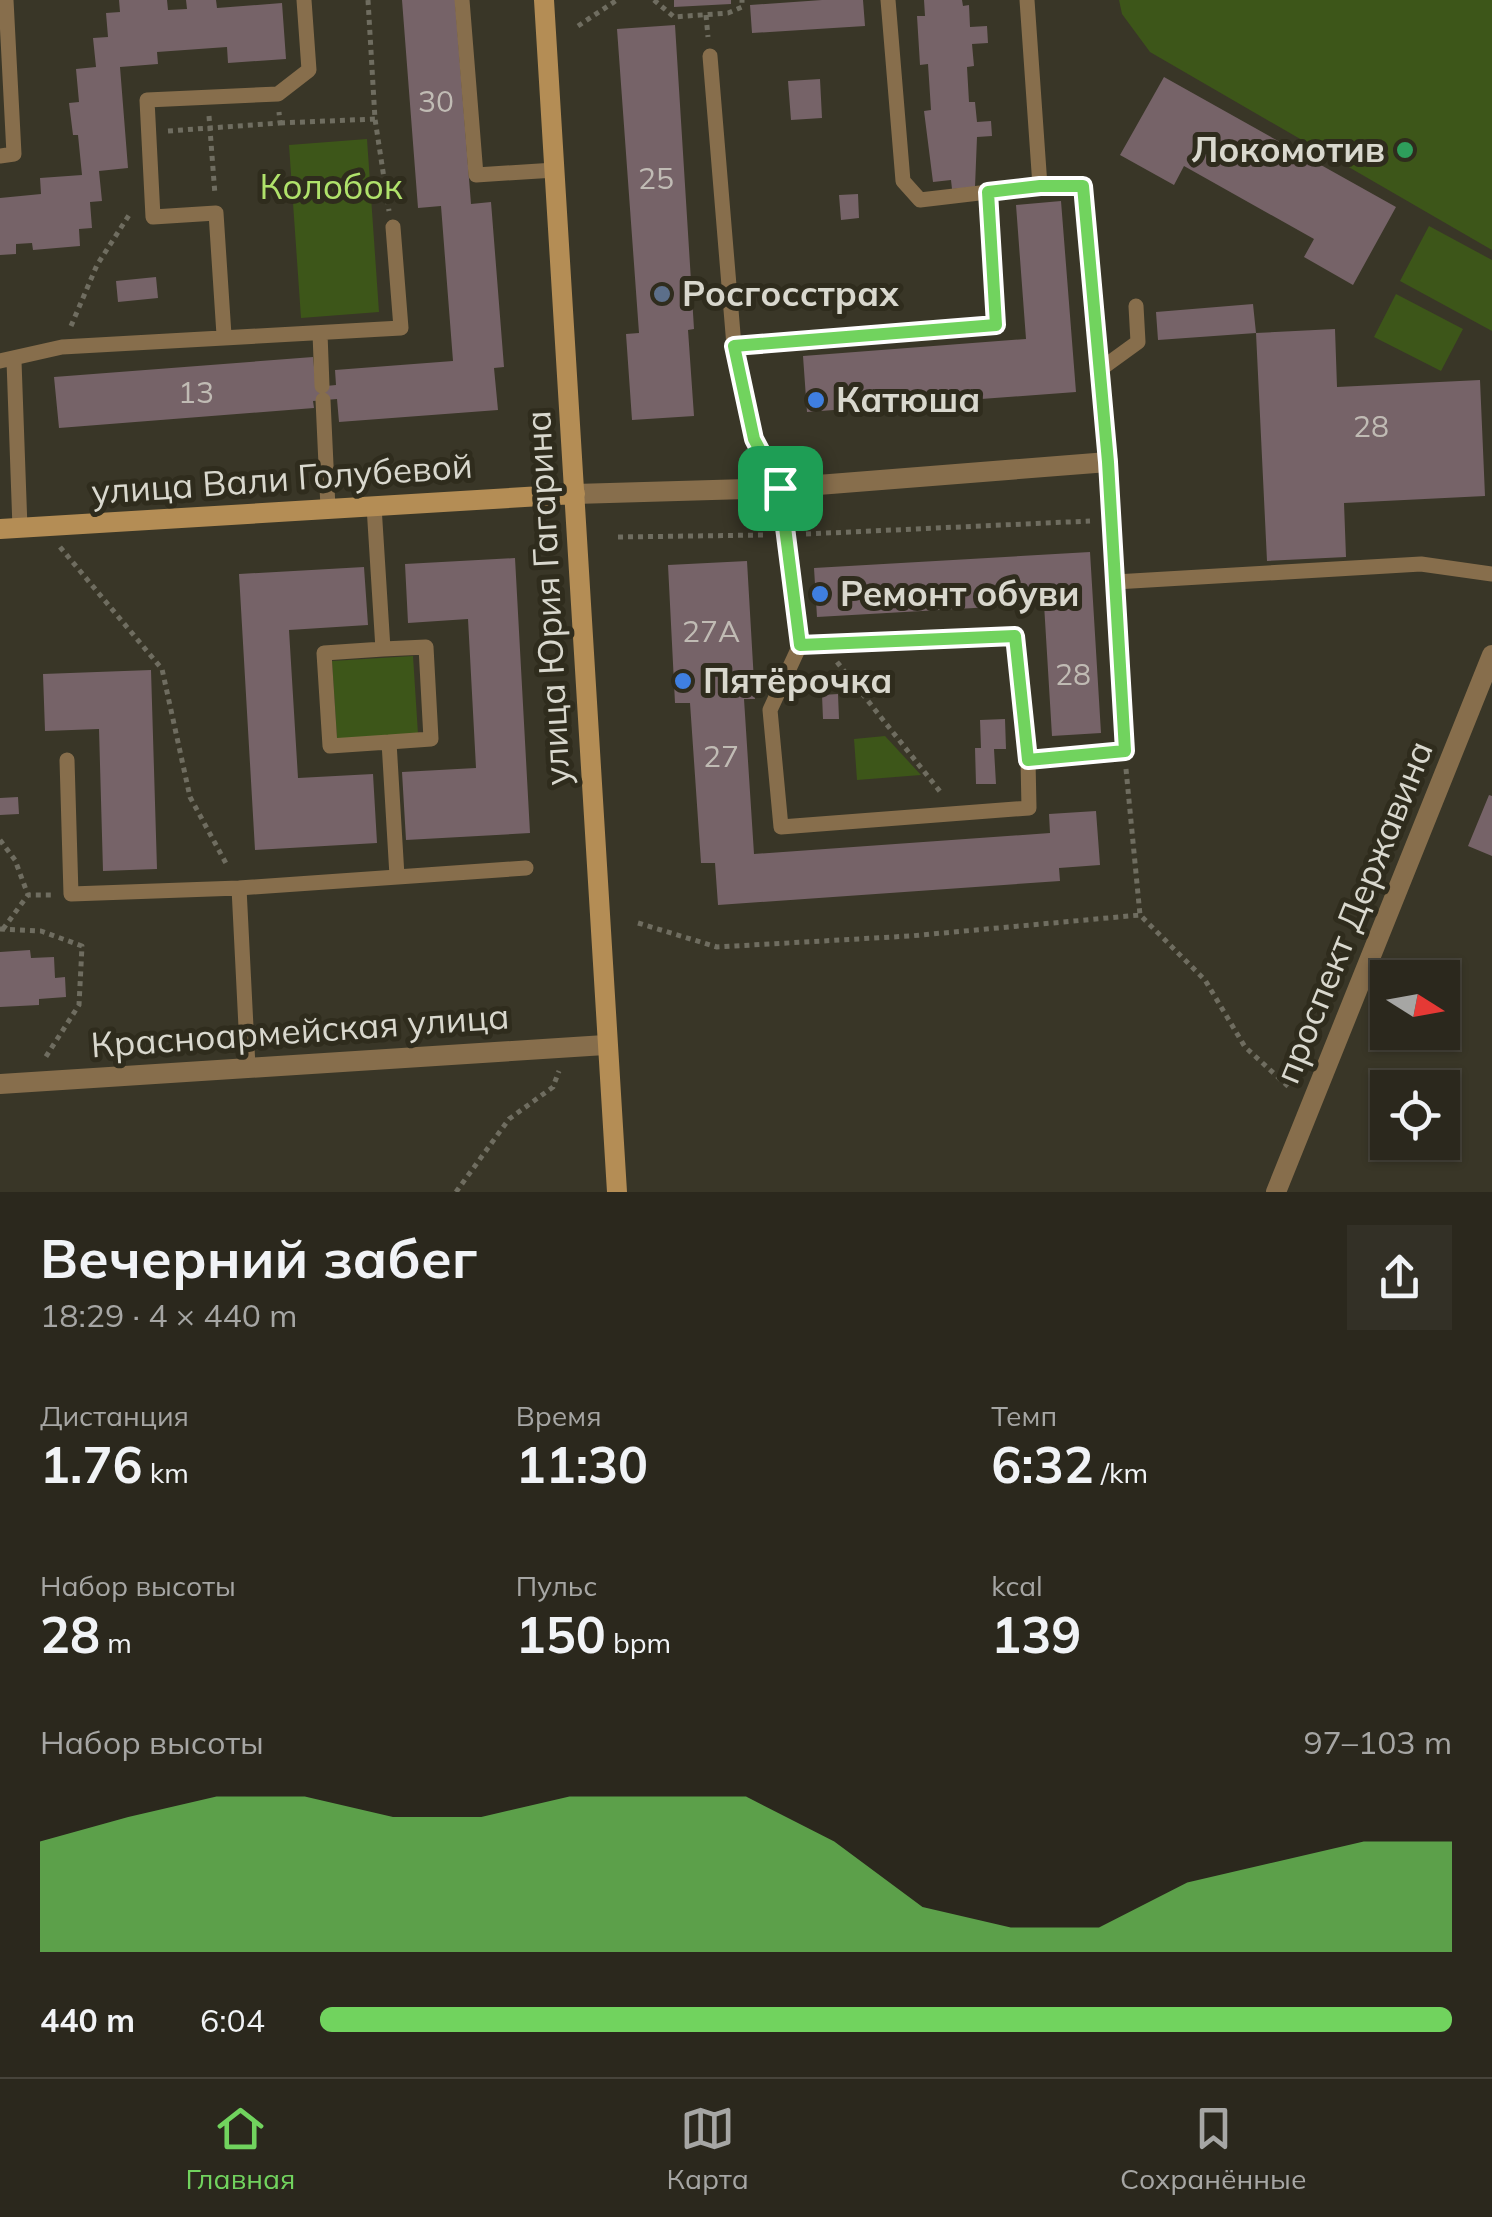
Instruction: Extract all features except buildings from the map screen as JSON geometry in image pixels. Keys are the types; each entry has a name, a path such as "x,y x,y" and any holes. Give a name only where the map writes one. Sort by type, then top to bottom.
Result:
{"main road":[{"name":"улица Юрия Гагарина","path":"544,0 616,1192"},
{"name":"улица Вали Голубевой","path":"10,529 575,494"}],"street":[{"name":"улица Вали Голубевой","path":"575,494 780,488 1108,462"},
{"name":"проспект Державина","path":"1276,1192 1492,656"},
{"name":"Красноармейская улица","path":"0,1084 605,1045"}],"lane":[{"path":"0,156 14,154 6,0"},
{"path":"224,336 216,213 153,217 148,185 147,100 278,94 309,70 304,0"},
{"path":"462,0 476,175 555,170"},
{"path":"888,0 903,181 920,200 1040,186 1083,186 1108,462 1125,751 1028,760"},
{"path":"1027,0 1040,186"},
{"path":"710,56 734,346 754,439 780,488 800,645 770,710 780,826 960,816 1029,808 1015,636 800,645"},
{"path":"734,346 996,325 988,192"},
{"path":"10,529 7,361 62,347 400,328 393,227"},
{"path":"1098,371 1138,342 1136,306"},
{"path":"320,333 328,508"},
{"path":"374,506 383,650"},
{"path":"1116,582 1421,564 1492,574"},
{"path":"426,647 431,739 389,742 330,746 324,653 426,647"},
{"path":"389,742 397,876"},
{"path":"67,760 71,894 239,888 526,868"},
{"path":"239,888 248,1067"}],"path":[{"path":"368,0 375,119 384,192 393,227"},
{"path":"578,26 617,0"},
{"path":"654,0 674,17 728,14 742,7 742,0"},
{"path":"278,94 280,123"},
{"path":"207,97 216,213"},
{"path":"150,133 375,119"},
{"path":"62,347 97,264 148,185"},
{"path":"618,536 786,535 1112,520"},
{"path":"58,545 162,669 190,797 239,888"},
{"path":"823,644 960,816"},
{"path":"1125,751 1140,915 1205,980 1245,1047 1311,1106"},
{"path":"0,840 16,860 28,896"},
{"path":"1,929 28,896 71,894"},
{"path":"638,923 718,946 910,936 1140,915"},
{"path":"1,929 41,932 82,946 80,1005 42,1062"},
{"path":"456,1192 510,1119 553,1087 570,1046"}],"green space":[{"name":"Локомотив","path":"1119,0 1492,0 1492,250 1150,52 1122,14"},
{"name":"Колобок","path":"367,139 379,312 301,318 289,145"},
{"path":"1429,226 1492,260 1492,331 1400,281"},
{"path":"1396,294 1463,329 1441,371 1374,337"},
{"path":"413,656 418,734 337,739 332,661"},
{"path":"885,736 921,775 857,780 854,739"}],"place":[{"name":"Локомотив","path":"1405,150"},
{"name":"Росгосстрах","path":"662,294"},
{"name":"Катюша","path":"816,400"},
{"name":"Ремонт обуви","path":"820,594"},
{"name":"Пятёрочка","path":"683,681"}],"route":[{"path":"1083,186 1108,462 1125,751 1028,760 1015,636 800,645 780,488 754,439 734,346 996,325 988,192 1083,186"}]}
